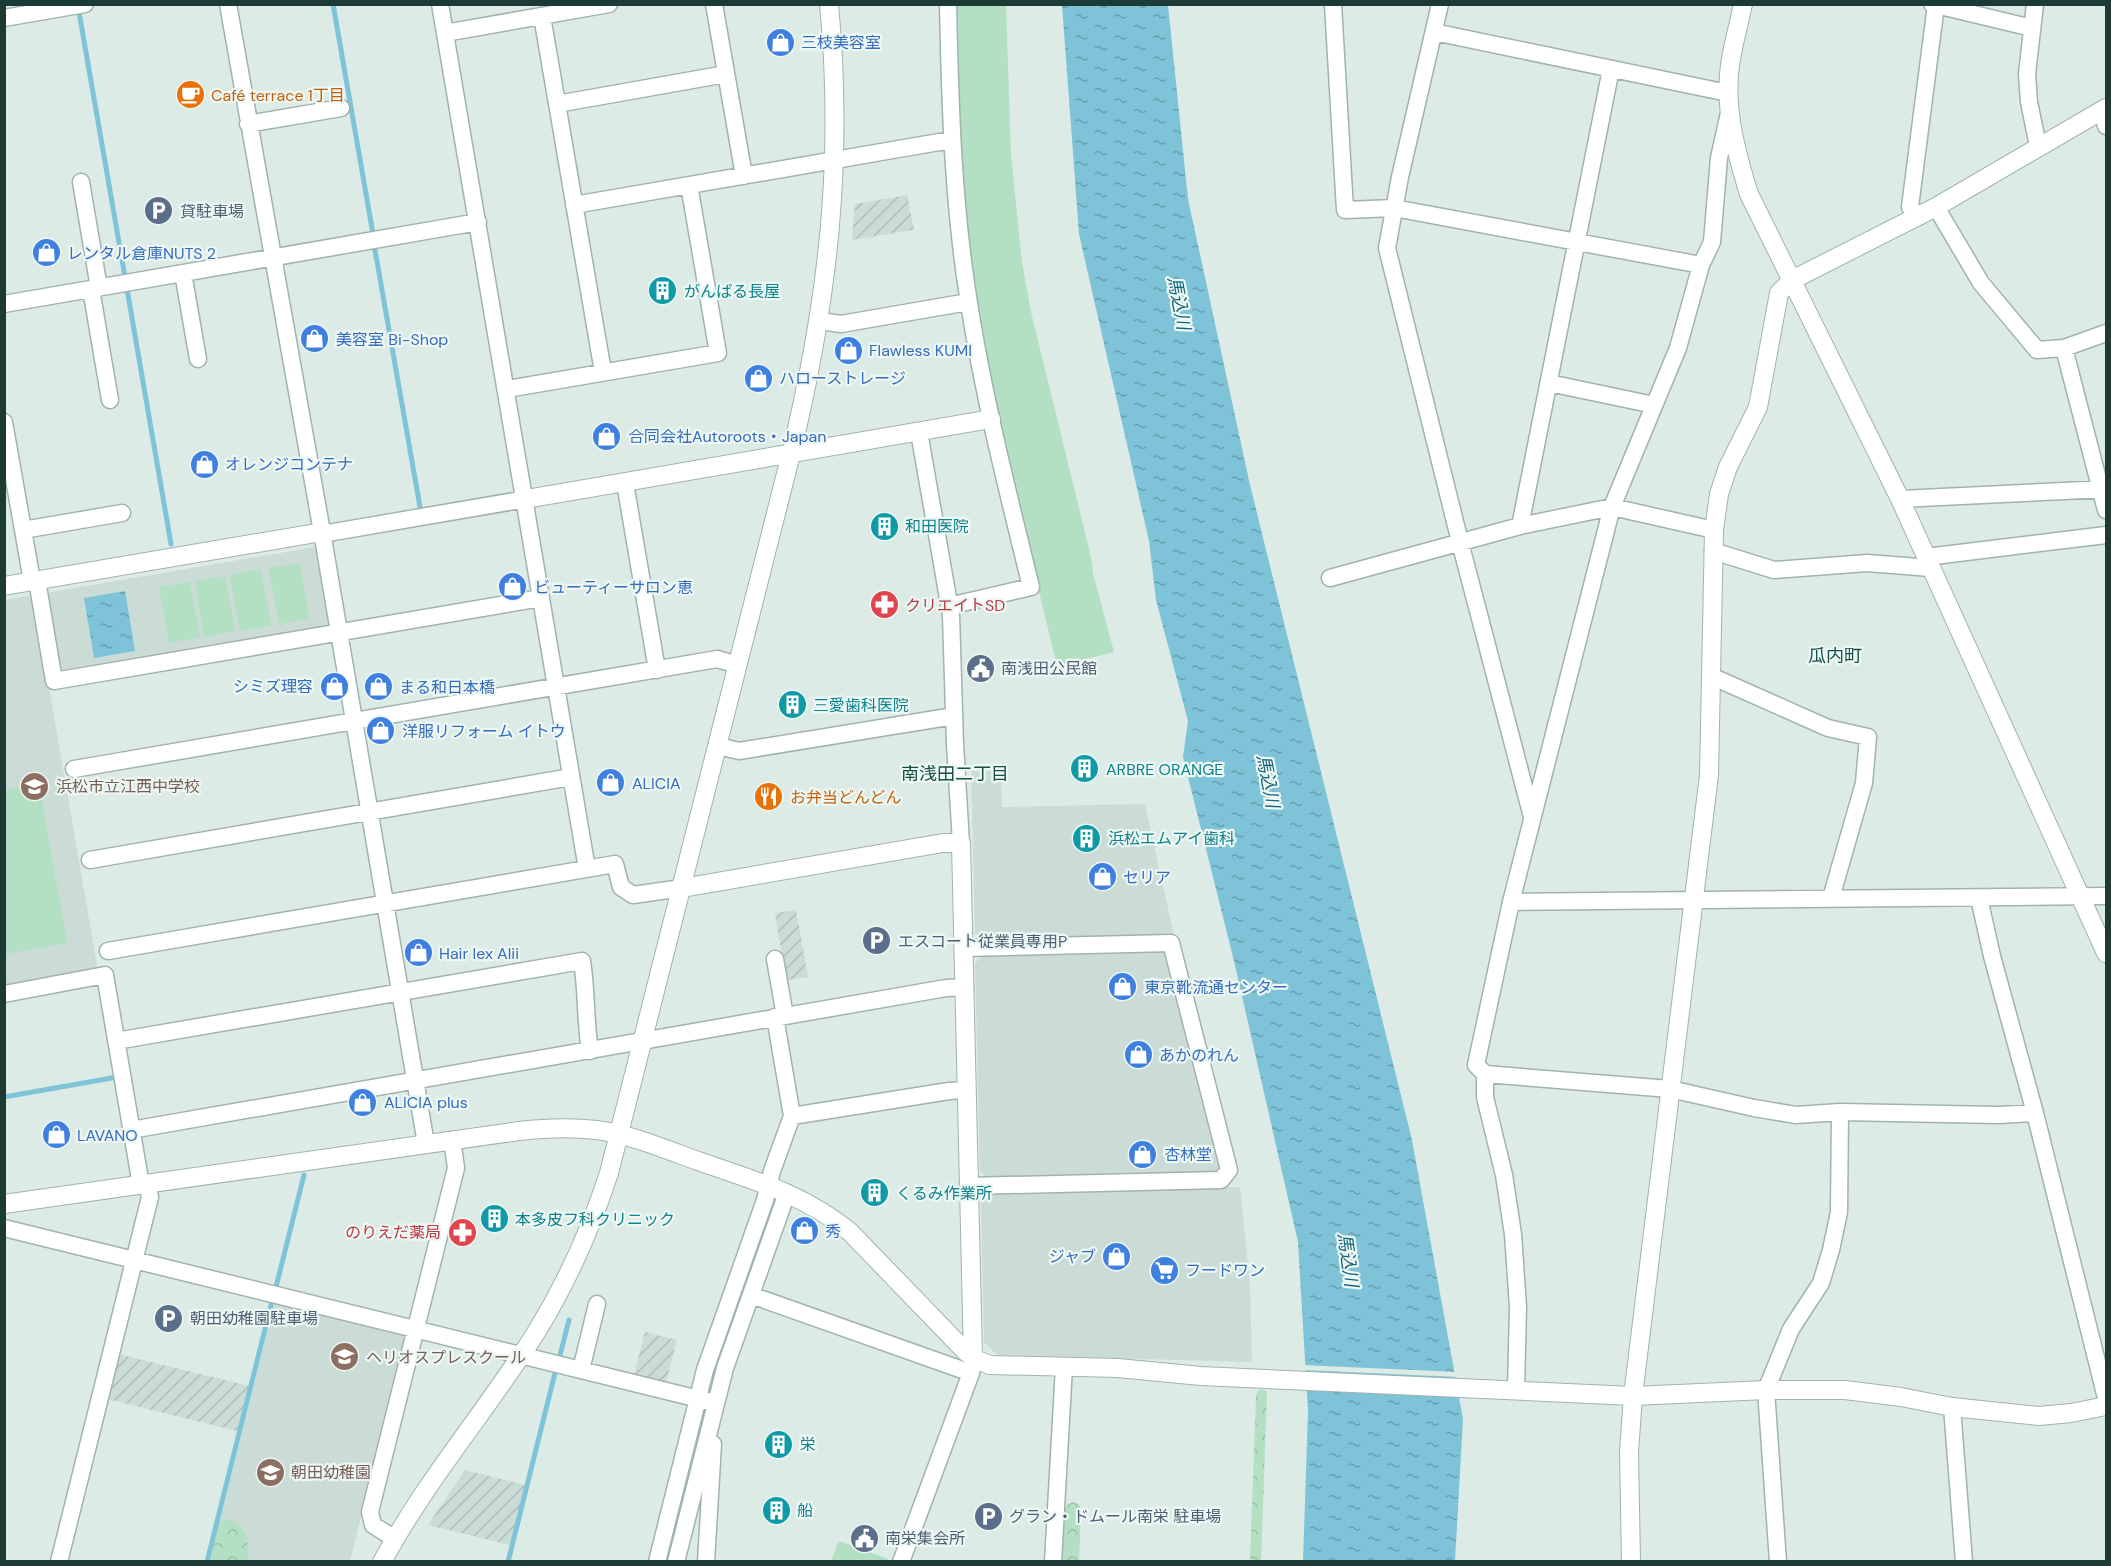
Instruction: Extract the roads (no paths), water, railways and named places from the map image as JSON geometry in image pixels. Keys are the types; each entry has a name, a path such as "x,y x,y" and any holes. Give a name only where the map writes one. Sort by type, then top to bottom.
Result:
{"street":[{"path":"4,18 25,10 85,4"},
{"path":"228,4 322,533 426,1144"},
{"path":"440,4 526,499 525,508 587,869"},
{"path":"445,33 609,4"},
{"path":"714,4 744,176"},
{"path":"382,1562 421,1497 549,1310 582,1243 601,1197 619,1135 791,454 820,321 829,249 835,160 834,80 829,4"},
{"path":"948,4 952,142 968,302 991,419 1031,587 949,606"},
{"path":"1333,4 1345,210 1394,208 1701,265"},
{"path":"1440,4 1387,248 1532,818"},
{"path":"1743,4 1730,66 1728,93 1737,155 1749,194 1900,499 2106,953"},
{"path":"2035,4 2027,74 2029,102 2038,146"},
{"path":"1918,217 1910,207 1934,5 2032,28"},
{"path":"542,16 603,372"},
{"path":"1434,32 1728,93"},
{"path":"1520,526 1611,69"},
{"path":"557,104 726,74"},
{"path":"248,124 341,108"},
{"path":"1729,112 1719,158 1712,242 1701,265 1678,348 1612,507 1511,902 1476,1065 1485,1074 1670,1089 1754,1108 1796,1114 1840,1112 1999,1115 2035,1113"},
{"path":"1631,1562 1629,1452 1633,1396 1709,775 1714,530 1719,494 1728,467 1758,407 1779,293 1792,280 1918,217 2038,146 2105,115"},
{"path":"574,205 952,142"},
{"path":"81,182 110,400"},
{"path":"507,389 718,353 689,185"},
{"path":"1936,207 1981,283 2037,350 2064,348 2106,333"},
{"path":"4,304 478,222"},
{"path":"183,273 198,359"},
{"path":"820,321 841,324 968,302"},
{"path":"2064,348 2104,489 2106,510"},
{"path":"1549,383 1654,405"},
{"path":"4,586 625,483 991,419"},
{"path":"4,422 23,530 54,681 541,598"},
{"path":"901,1562 972,1365 964,948 952,635 919,432"},
{"path":"625,483 657,670"},
{"path":"1900,499 2104,489"},
{"path":"1330,578 1520,526 1612,507 1714,530"},
{"path":"23,530 122,513"},
{"path":"1713,551 1774,570 1868,563 1929,563 2106,535"},
{"path":"74,769 717,659 738,664"},
{"path":"1711,676 1828,728 1868,737 1864,783 1831,898"},
{"path":"718,746 739,751 954,716"},
{"path":"90,860 571,777"},
{"path":"108,951 615,864 621,887 633,895 943,843 961,843"},
{"path":"1511,902 2106,896"},
{"path":"1979,898 2106,1398"},
{"path":"964,948 1172,943 1229,1170 1221,1180 969,1186"},
{"path":"657,1562 707,1362 792,1116 775,959"},
{"path":"116,1041 582,961 591,1051"},
{"path":"4,994 105,975 131,1130 144,1184 150,1197 59,1562"},
{"path":"131,1130 780,1016 946,988 965,987"},
{"path":"1485,1074 1485,1097 1504,1175 1513,1234 1518,1307 1516,1390"},
{"path":"792,1116 967,1090"},
{"path":"1778,1562 1766,1390 1791,1329 1821,1283 1831,1250 1839,1212 1840,1112"},
{"path":"4,1204 452,1140 558,1128 597,1130 654,1145 769,1186 820,1210 850,1232 972,1365"},
{"path":"395,1539 377,1530 373,1525 370,1512 456,1168 452,1140"},
{"path":"676,1562 725,1368 787,1193"},
{"path":"4,1228 716,1403"},
{"path":"751,1295 972,1365 1118,1368 1201,1376 1633,1396 1694,1392 1845,1390 1901,1397 1952,1407 2039,1416 2106,1406"},
{"path":"581,1370 597,1304"},
{"path":"1053,1562 1064,1367"},
{"path":"1952,1407 1964,1562"},
{"path":"706,1439 714,1441 706,1562"}],"water":[{"name":"馬込川","path":"1062,5 1168,5 1188,199 1250,485 1412,1140 1463,1419 1455,1561 1303,1561 1308,1411 1298,1242 1234,961 1183,757 1188,721 1156,600 1149,541 1079,234"},
{"path":"125,591 135,651 94,658 84,598"}],"waterway":[{"path":"333,4 373,234"},
{"path":"79,12 125,277"},
{"path":"375,250 420,507"},
{"path":"127,289 171,544"},
{"path":"4,1097 112,1078"},
{"path":"276,1287 304,1175"},
{"path":"207,1562 272,1301"},
{"path":"559,1359 569,1320"},
{"path":"508,1562 556,1369"}],"place":[{"name":"三枝美容室","path":"780,42"},
{"name":"Café terrace 1丁目","path":"190,95"},
{"name":"貸駐車場","path":"159,211"},
{"name":"レンタル倉庫NUTS 2","path":"46,253"},
{"name":"がんばる長屋","path":"663,291"},
{"name":"美容室 Bi-Shop","path":"315,339"},
{"name":"Flawless KUMI","path":"848,350"},
{"name":"ハローストレージ","path":"758,378"},
{"name":"合同会社Autoroots・Japan","path":"607,436"},
{"name":"オレンジコンテナ","path":"204,464"},
{"name":"和田医院","path":"884,526"},
{"name":"ビューティーサロン恵","path":"513,587"},
{"name":"クリエイトSD","path":"884,605"},
{"name":"南浅田公民館","path":"980,668"},
{"name":"シミズ理容","path":"334,686"},
{"name":"まる和日本橋","path":"378,687"},
{"name":"三愛歯科医院","path":"792,705"},
{"name":"洋服リフォーム イトウ","path":"381,731"},
{"name":"ARBRE ORANGE","path":"1085,769"},
{"name":"ALICIA","path":"611,783"},
{"name":"浜松市立江西中学校","path":"35,786"},
{"name":"お弁当どんどん","path":"769,797"},
{"name":"浜松エムアイ歯科","path":"1087,838"},
{"name":"セリア","path":"1102,877"},
{"name":"エスコート従業員専用P","path":"877,941"},
{"name":"Hair lex Alii","path":"418,953"},
{"name":"東京靴流通センター","path":"1123,987"},
{"name":"あかのれん","path":"1138,1055"},
{"name":"ALICIA plus","path":"363,1102"},
{"name":"LAVANO","path":"56,1135"},
{"name":"杏林堂","path":"1143,1154"},
{"name":"くるみ作業所","path":"875,1193"},
{"name":"本多皮フ科クリニック","path":"494,1219"},
{"name":"秀","path":"804,1231"},
{"name":"のりえだ薬局","path":"462,1232"},
{"name":"ジャブ","path":"1117,1256"},
{"name":"フードワン","path":"1164,1270"},
{"name":"朝田幼稚園駐車場","path":"169,1318"},
{"name":"ヘリオスプレスクール","path":"345,1357"},
{"name":"栄","path":"779,1444"},
{"name":"朝田幼稚園","path":"270,1472"},
{"name":"船","path":"776,1510"},
{"name":"グラン・ドムール南栄 駐車場","path":"988,1516"},
{"name":"南栄集会所","path":"864,1538"}],"district":[{"name":"瓜内町","path":"1835,656"},
{"name":"南浅田二丁目","path":"955,774"}]}
